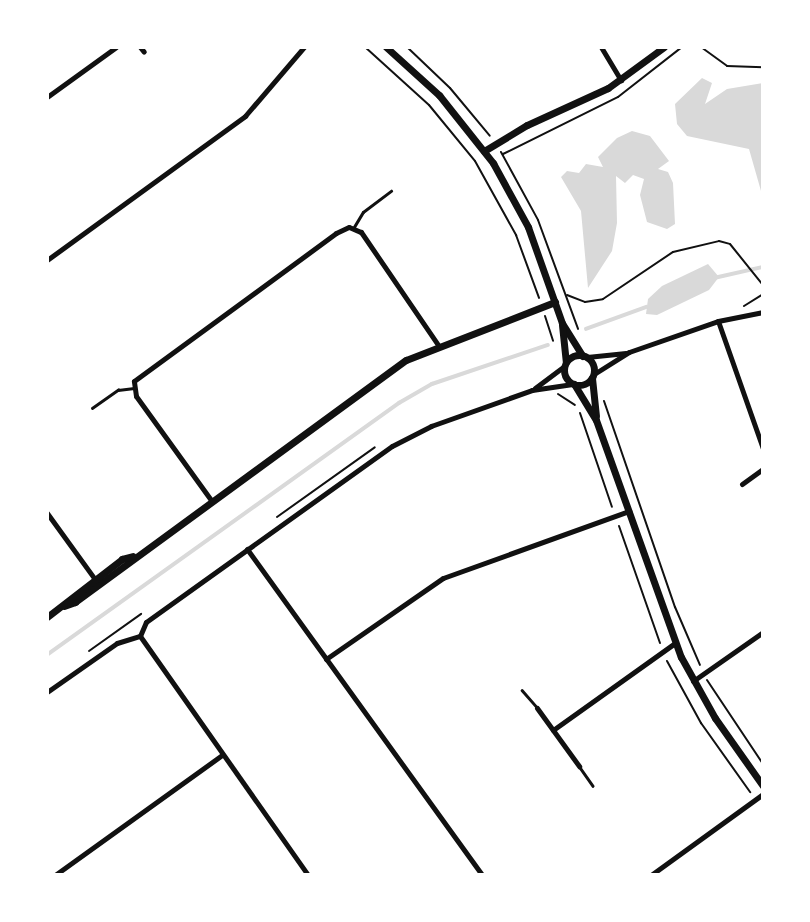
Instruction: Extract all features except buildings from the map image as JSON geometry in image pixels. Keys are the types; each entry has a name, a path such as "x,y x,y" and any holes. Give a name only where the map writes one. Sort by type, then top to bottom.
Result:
{"street":[{"path":"47,97 116,47"},
{"path":"47,260 245,116 304,47"},
{"path":"386,47 439,96 484,151 528,227 562,323 565,375 596,420 675,643 693,681 763,786"},
{"path":"601,47 621,80"},
{"path":"484,151 621,80 664,47"},
{"path":"211,500 134,388 140,374 336,233 354,227 426,321 438,345"},
{"path":"47,617 390,370 438,345 555,302"},
{"path":"532,390 566,363 585,357 629,352 718,321 763,312"},
{"path":"718,321 763,449"},
{"path":"562,323 585,357 593,376 596,420"},
{"path":"47,692 117,643 140,636 146,622 409,436 532,390 585,384 629,352"},
{"path":"742,484 763,469"},
{"path":"326,659 443,578 629,511"},
{"path":"47,513 97,582"},
{"path":"247,549 482,875"},
{"path":"693,681 763,632"},
{"path":"140,636 308,875"},
{"path":"553,730 675,643"},
{"path":"537,708 579,766"},
{"path":"55,875 222,755"},
{"path":"651,875 763,794"}],"lane":[{"path":"354,227 363,212 391,191"},
{"path":"92,408 118,390 134,388"},
{"path":"522,690 537,708"},
{"path":"579,766 593,786"}],"path":[{"path":"365,47 429,105 474,161 508,218 538,295"},
{"path":"407,47 450,88 495,144 538,220 579,332"},
{"path":"701,47 727,66 763,67"},
{"path":"566,295 585,302 598,301 673,252 719,241 733,248 762,285"},
{"path":"735,309 753,303 763,293"},
{"path":"601,389 675,607 704,674 763,764"}],"shaded area":[{"path":"702,78 712,83 705,104 727,89 763,83 763,198 749,149 687,136 677,124 675,104"},
{"path":"632,131 650,136 669,161 658,169 668,172 673,183 675,224 667,229 647,222 640,195 644,179 633,175 625,183 616,176 617,223 612,251 588,288 581,211 561,177 567,171 579,173 586,164 603,167 598,157 617,138"},
{"path":"708,264 719,277 709,290 657,315 646,314 648,299 662,286"}],"waterway":[{"path":"714,278 763,267"},
{"path":"586,329 646,307"},
{"path":"47,655 399,403 432,384 548,345"}]}
